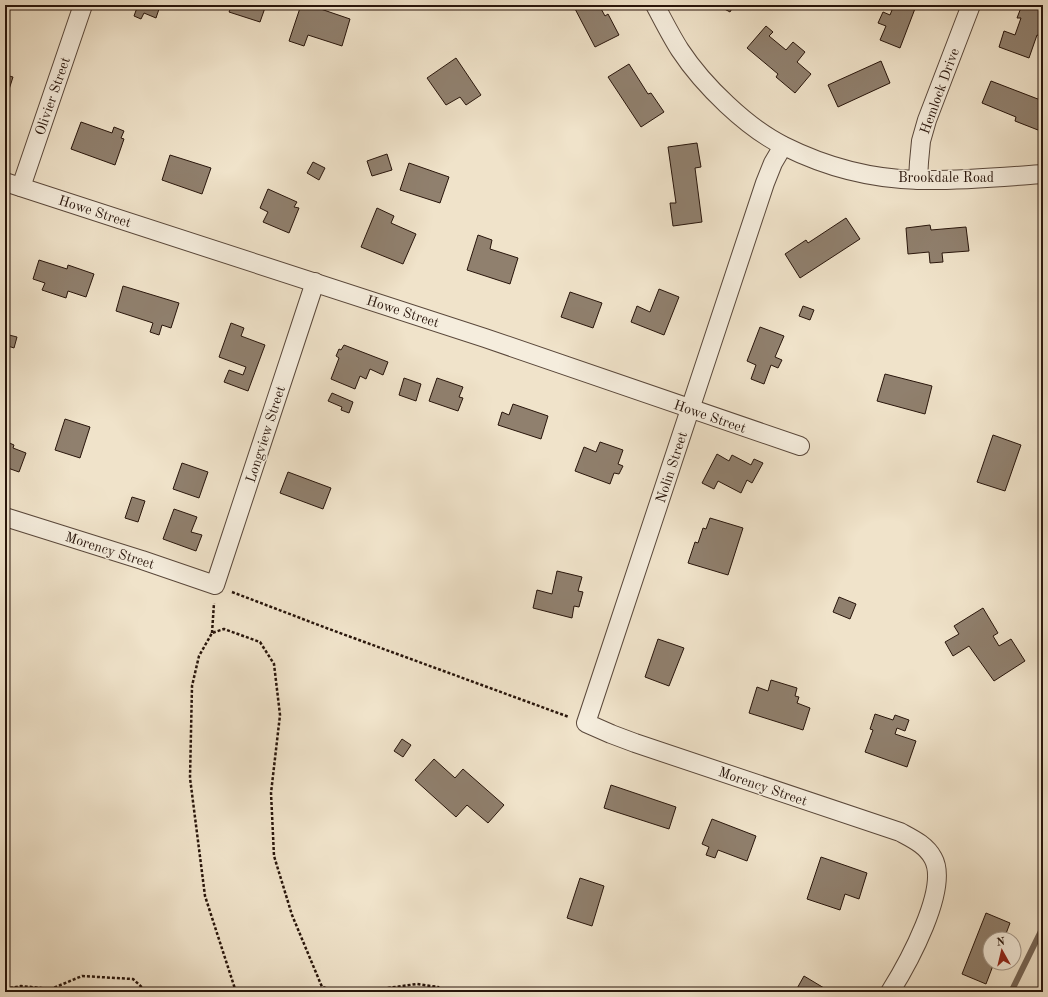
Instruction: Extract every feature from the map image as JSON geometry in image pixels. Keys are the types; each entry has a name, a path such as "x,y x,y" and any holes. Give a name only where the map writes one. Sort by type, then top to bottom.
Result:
{"street":[{"name":"Olivier Street","path":"13,185 82,5"},
{"name":"Brookdale Road","path":"655,5 680,51 701,77 736,112 758,130 783,146 839,168 866,174 918,180 1043,174"},
{"name":"Hemlock Drive","path":"918,180 921,141 927,120 971,5"},
{"name":"Nolin Street","path":"586,723 765,183 773,163 783,146"},
{"name":"Howe Street","path":"13,185 485,338 800,446"},
{"name":"Longview Street","path":"215,585 316,282"},
{"name":"Morency Street","path":"5,517 135,557 215,585"},
{"name":"Morency Street","path":"586,723 635,743 900,832 920,843 934,859 936,885 933,900 913,950 890,992"}],"path":[{"path":"236,992 206,896 190,778 192,686 199,656 212,633 215,585 329,629 586,723"},
{"path":"212,633 224,629 260,642 274,664 280,716 271,793 274,856 292,916 322,987 341,992"},
{"path":"5,989 21,986 51,989 82,976 133,980 147,992"},
{"path":"358,992 417,984 438,987 443,992"}],"building":[{"path":"138,5 153,5 152,7 159,9 156,18 144,13 141,19 134,16"},
{"path":"232,5 266,5 260,22 229,12"},
{"path":"301,5 309,5 350,19 342,46 308,35 304,46 289,41"},
{"path":"573,5 599,5 605,16 608,14 619,35 595,47"},
{"path":"717,5 734,5 730,12"},
{"path":"894,5 919,5 919,7 916,6 900,48 880,40 886,26 878,23 883,12 890,15"},
{"path":"1022,5 1043,5 1043,37 1037,35 1029,58 999,47 1004,31 1015,35 1021,18 1017,18"},
{"path":"766,26 773,32 769,36 786,50 793,42 805,52 797,62 811,74 795,93 776,77 778,74 747,48"},
{"path":"456,58 481,95 466,105 460,97 446,105 427,78"},
{"path":"881,61 890,83 838,107 828,85"},
{"path":"629,64 648,94 651,93 664,112 641,127 608,77"},
{"path":"5,75 13,77 5,102"},
{"path":"991,81 1043,101 1043,116 1038,130 1015,121 1016,117 982,103"},
{"path":"81,122 112,133 114,127 124,131 121,138 124,139 115,165 71,149"},
{"path":"697,143 701,167 695,168 702,222 673,226 670,203 676,203 668,147"},
{"path":"387,154 392,170 372,176 367,161"},
{"path":"170,155 211,168 202,194 162,180"},
{"path":"313,162 325,168 319,180 307,173"},
{"path":"409,163 449,177 440,203 400,190"},
{"path":"268,189 297,202 294,207 299,208 289,233 263,222 268,212 260,208"},
{"path":"377,208 394,216 391,223 416,234 403,264 361,247"},
{"path":"846,218 860,239 800,278 785,254 806,240 808,243"},
{"path":"930,225 931,230 966,227 969,251 942,253 943,262 930,263 929,252 908,254 906,228"},
{"path":"478,235 492,240 490,249 518,258 510,284 467,270"},
{"path":"39,260 67,269 68,265 94,274 86,297 68,291 66,298 42,290 45,283 33,279"},
{"path":"123,286 179,303 171,328 162,325 159,335 150,332 153,323 116,311"},
{"path":"659,289 679,297 664,335 631,322 637,306 650,312"},
{"path":"570,292 602,303 593,328 561,317"},
{"path":"803,306 814,310 810,320 799,316"},
{"path":"231,323 244,328 241,336 265,345 248,391 224,382 229,370 243,375 246,367 219,357"},
{"path":"760,327 784,336 775,357 782,360 778,368 771,365 764,384 751,379 756,365 747,361"},
{"path":"5,334 17,337 14,348 5,345"},
{"path":"344,345 388,362 383,375 370,369 366,379 360,376 355,389 331,379 339,358 336,356 339,349 341,350"},
{"path":"885,374 932,386 925,414 877,401"},
{"path":"404,378 421,384 416,401 399,395"},
{"path":"437,378 463,387 459,397 463,398 458,411 429,401"},
{"path":"332,393 353,402 349,413 341,410 342,407 328,401"},
{"path":"513,404 548,416 541,439 498,425 502,412 509,415"},
{"path":"65,419 90,427 80,458 55,450"},
{"path":"993,435 1021,445 1005,491 977,482"},
{"path":"5,441 14,445 13,448 26,453 19,472 5,467"},
{"path":"600,442 623,450 618,464 623,466 619,474 614,473 610,484 575,471 584,447 596,452"},
{"path":"717,454 729,461 732,455 751,465 754,459 763,463 752,483 747,480 741,493 718,481 714,489 702,483"},
{"path":"182,463 208,472 199,498 173,489"},
{"path":"288,472 331,488 323,509 280,493"},
{"path":"132,497 145,501 138,522 125,518"},
{"path":"174,509 197,517 191,532 202,535 196,551 163,539"},
{"path":"710,518 743,528 728,575 688,563 695,542 698,543 703,528 706,529"},
{"path":"557,571 582,577 578,591 583,592 579,607 574,606 572,618 533,608 537,590 552,594"},
{"path":"839,597 856,604 850,619 833,612"},
{"path":"983,608 998,633 993,636 999,646 1011,639 1025,661 994,681 969,646 953,656 945,642 959,634 954,626"},
{"path":"658,639 684,648 669,686 645,677"},
{"path":"771,680 797,688 795,696 799,697 797,703 810,708 803,730 749,713 757,687 768,691"},
{"path":"875,714 893,720 895,715 909,720 905,731 897,728 895,734 916,741 907,767 865,752 873,730 870,729"},
{"path":"402,739 411,745 403,757 394,751"},
{"path":"434,759 455,778 463,769 504,805 488,823 467,805 456,817 415,780"},
{"path":"611,785 676,807 669,829 604,808"},
{"path":"712,819 756,836 747,861 718,850 715,858 706,855 709,847 702,844"},
{"path":"821,857 867,873 859,899 845,894 840,910 807,899"},
{"path":"580,878 604,886 592,926 567,918"},
{"path":"986,913 1010,923 1007,931 982,931 982,971 991,971 986,984 962,974"},
{"path":"804,976 829,991 795,992"}],"waterway":[{"path":"1011,992 1043,927"}]}
